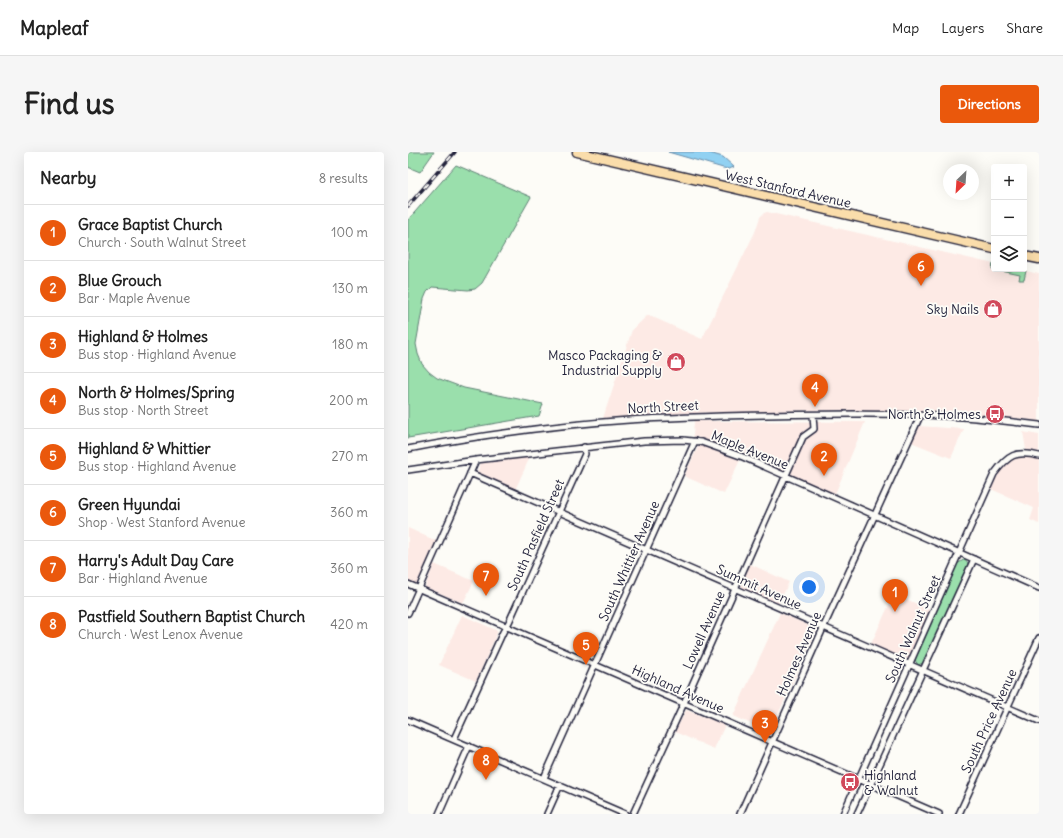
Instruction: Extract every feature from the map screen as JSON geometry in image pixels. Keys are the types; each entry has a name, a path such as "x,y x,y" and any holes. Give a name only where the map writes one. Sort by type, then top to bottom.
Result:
{"main road":[{"name":"West Stanford Avenue","path":"577,152 991,248"},
{"path":"1027,257 1039,259"}],"street":[{"name":"North Street","path":"408,449 497,434 622,420 707,416 813,415 962,417 1039,425"},
{"name":"Lowell Avenue","path":"633,814 803,437 814,429 813,415"},
{"name":"Holmes Avenue","path":"740,814 920,416"},
{"name":"Maple Avenue","path":"408,470 584,447 644,441 695,441 718,447 875,514 1039,588"},
{"name":"South Whittier Avenue","path":"544,778 695,441"},
{"name":"South Pasfield Street","path":"454,739 585,454 584,447"},
{"name":"South Walnut Street","path":"843,814 994,474 1009,457 1020,453 1039,456"},
{"path":"408,612 476,460"},
{"name":"Summit Avenue","path":"470,473 1006,708 1039,721"},
{"name":"South Walnut Street","path":"857,814 974,559"},
{"name":"Highland Avenue","path":"408,584 939,814"},
{"name":"South Price Avenue","path":"958,814 1039,638"},
{"path":"408,720 625,814"},
{"path":"439,814 470,746"},
{"path":"547,814 560,786"}],"shaded area":[{"path":"767,212 991,263 991,272 1027,271 1039,274 1039,421 918,412 817,410 694,413 603,418 632,330 648,315 702,339 755,232 760,217"},
{"path":"694,421 865,422 835,494 728,447 693,436"},
{"path":"918,426 964,429 951,458 911,442"},
{"path":"1023,432 1039,435 1039,452 1026,450"},
{"path":"699,445 740,460 724,494 684,476"},
{"path":"1019,456 1039,459 1039,524 1030,520 1034,508 991,489 997,476 1006,464"},
{"path":"530,457 515,490 477,472 481,463"},
{"path":"408,528 436,541 417,584 408,580"},
{"path":"434,564 474,581 463,603 425,587"},
{"path":"750,564 789,582 778,605 743,589 741,586"},
{"path":"894,594 931,610 908,661 871,644"},
{"path":"780,613 817,629 770,732 733,716"},
{"path":"462,615 498,631 476,681 439,665"},
{"path":"686,710 725,725 714,749 675,732"}],"green space":[{"path":"408,152 434,152 420,172 408,167"},
{"path":"456,165 531,197 482,283 475,289 468,290 432,287 427,292 424,299 416,344 418,354 422,364 437,378 464,388 543,404 539,416 408,438 408,220"},
{"path":"1006,272 1026,272 1024,280 1019,280 1020,275"},
{"path":"965,559 968,563 966,570 923,663 918,665 915,660 957,564"}],"water":[{"path":"668,152 706,152 723,157 734,167 729,169 723,168"}],"railway":[{"path":"408,206 455,152"}],"place":[{"name":"Green Hyundai","path":"921,286"},
{"name":"Sky Nails","path":"993,309"},
{"name":"Masco Packaging & Industrial Supply","path":"676,362"},
{"name":"North & Holmes/Spring","path":"815,407"},
{"name":"North & Holmes","path":"995,414"},
{"name":"Blue Grouch","path":"824,476"},
{"name":"Harry's Adult Day Care","path":"486,596"},
{"name":"Grace Baptist Church","path":"895,612"},
{"name":"Highland & Whittier","path":"586,665"},
{"name":"Highland & Holmes","path":"765,743"},
{"name":"Pastfield Southern Baptist Church","path":"486,780"},
{"name":"Highland & Walnut","path":"850,782"}]}
